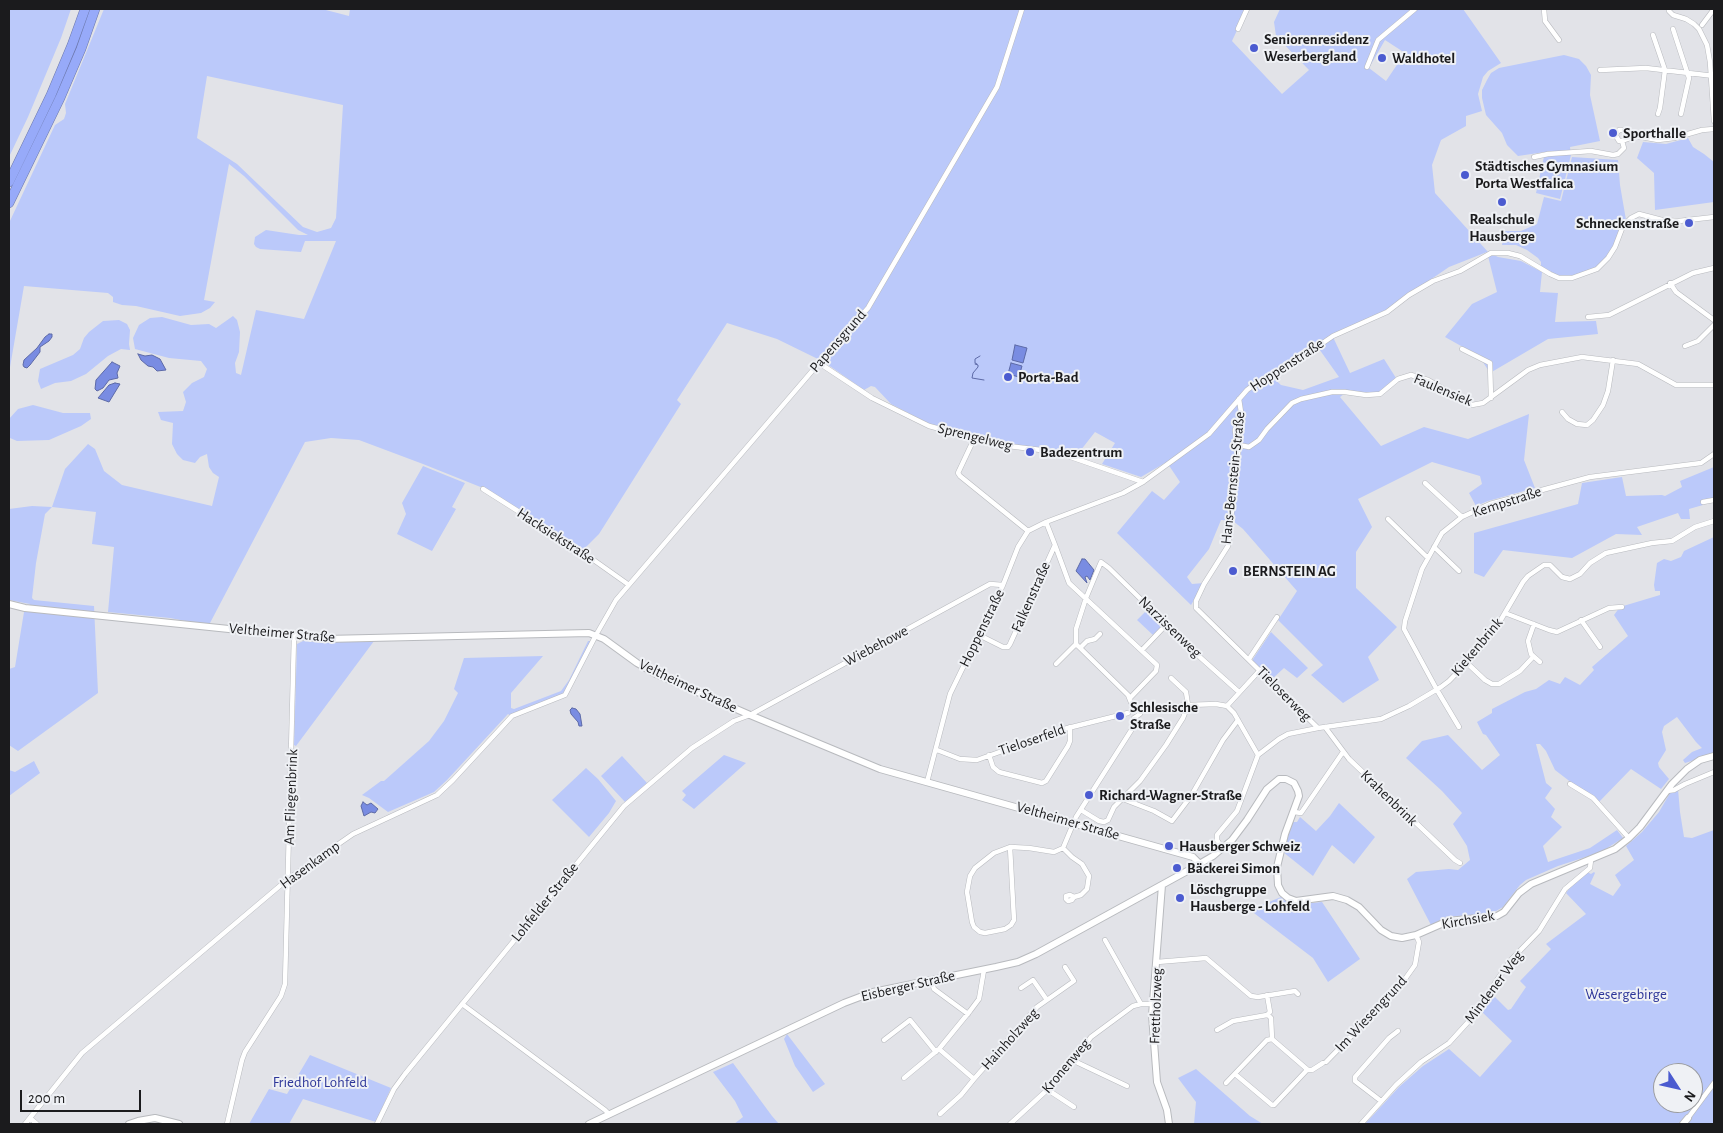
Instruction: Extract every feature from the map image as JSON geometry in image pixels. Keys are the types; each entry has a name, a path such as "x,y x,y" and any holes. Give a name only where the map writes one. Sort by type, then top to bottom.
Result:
{"highway":[{"path":"9,182 51,95 85,9"},
{"path":"9,203 60,98 81,49 95,9"}],"main road":[{"name":"Veltheimer Straße","path":"9,604 25,608 326,639 579,633 596,635 656,674 873,766 1193,857 1200,864"},
{"name":"Kirchsiek","path":"1200,864 1222,848 1239,831 1267,789 1278,779 1289,779 1297,786 1298,796 1285,834 1277,867 1278,885 1282,894 1296,901 1325,896 1340,897 1359,907 1376,926 1386,933 1402,938 1416,935 1448,921 1497,916 1508,908 1526,887 1615,849 1640,827 1680,775 1700,760 1714,756"},
{"name":"Eisberger Straße","path":"589,1124 835,1006 874,992 1018,962 1200,864"},
{"name":"Frettholzweg","path":"1162,885 1153,1004 1157,1082 1167,1110 1169,1124"},
{"path":"129,1124 155,1118 179,1124"},
{"path":"1683,1124 1688,1118"}],"street":[{"name":"Papensgrund","path":"596,635 616,600 868,308 997,87 1022,9"},
{"path":"1238,29 1247,9"},
{"path":"1367,66 1378,40 1415,9"},
{"path":"1544,9 1545,21 1559,40"},
{"path":"1670,9 1670,14 1686,19 1700,27 1706,45 1712,76 1714,121"},
{"path":"1700,27 1714,9"},
{"path":"1673,29 1689,78 1681,114"},
{"path":"1653,35 1664,70 1658,114"},
{"path":"1600,70 1630,68 1712,76"},
{"path":"1534,158 1548,154 1591,151 1613,155 1624,148 1622,141 1619,141 1616,136 1619,130 1628,131 1636,136 1658,140 1714,129"},
{"path":"1622,141 1636,136"},
{"name":"Hoppenstraße","path":"927,782 937,750 950,694 1003,585 1018,547 1028,531 1046,522 1112,498 1143,482 1208,434 1255,384 1289,366 1333,336 1387,312 1409,295 1433,281 1460,271 1491,253 1508,253 1520,256 1559,278 1572,278 1596,269 1608,258 1615,247 1623,226 1631,218 1639,214 1662,220 1678,221 1714,217"},
{"path":"1588,317 1609,315 1670,283 1698,271 1714,268"},
{"path":"1670,283 1676,292 1714,320"},
{"path":"1685,346 1698,341 1714,325"},
{"name":"Faulensiek","path":"1462,349 1490,364 1491,398"},
{"name":"Faulensiek","path":"1240,445 1249,447 1259,440 1292,404 1301,399 1332,392 1366,395 1380,394 1398,378 1411,375 1428,380 1472,405 1483,403 1528,370 1540,365 1582,356 1638,364 1676,385 1714,385"},
{"path":"1562,412 1576,424 1587,425 1594,420 1603,405 1608,391 1614,360"},
{"name":"Sprengelweg","path":"819,363 872,398 929,426 1010,447 1057,453 1143,482"},
{"name":"Hans-Bernstein-Straße","path":"1196,608 1196,601 1228,546 1240,445 1236,439 1235,430 1241,412 1239,399"},
{"path":"974,439 958,473 1028,531"},
{"name":"Kempstraße","path":"1459,727 1404,629 1422,569 1442,533 1462,517 1490,504 1590,477 1701,463 1714,454"},
{"path":"1425,483 1462,517"},
{"name":"Hacksiekstraße","path":"483,489 629,585"},
{"path":"1703,502 1714,500"},
{"path":"1388,519 1428,558"},
{"name":"Kiekenbrink","path":"1258,755 1288,734 1381,719 1437,690 1449,681 1479,650 1505,613 1523,582 1528,576 1544,566 1550,565 1562,577 1570,579 1580,574 1590,563 1613,550 1672,541 1695,527 1714,521"},
{"name":"Falkenstraße","path":"1046,522 1069,583 1086,598"},
{"name":"Falkenstraße","path":"979,635 1003,647 1008,647 1054,545"},
{"path":"1434,547 1459,571"},
{"name":"Narzissenweg","path":"1086,598 1101,562 1110,568 1160,618 1165,626 1239,692"},
{"name":"Wiebehowe","path":"750,715 990,584 1003,585"},
{"path":"1056,664 1076,644 1076,629 1086,598 1156,663 1157,669 1130,698"},
{"name":"Tieloserweg","path":"1196,608 1318,728"},
{"path":"1505,613 1556,632 1609,608 1622,608"},
{"name":"Tieloserweg","path":"1249,660 1277,618"},
{"path":"1581,620 1600,647"},
{"path":"1534,624 1528,641 1533,657 1540,662"},
{"path":"1142,650 1165,626"},
{"path":"1080,647 1100,634"},
{"name":"Hasenkamp","path":"25,1124 82,1053 288,879 353,834 437,795 512,716 565,695 596,635"},
{"name":"Am Fliegenbrink","path":"227,1124 245,1052 281,996 285,984 294,636"},
{"path":"1076,644 1130,698 1132,705"},
{"path":"1467,663 1485,680 1492,684 1499,684 1520,671 1533,657"},
{"path":"1228,706 1260,670"},
{"path":"1081,810 1104,822 1108,820 1114,807 1140,781 1166,745 1183,718 1188,705 1186,692 1171,678"},
{"path":"1132,705 1137,705 1140,709 1188,705 1228,706"},
{"path":"1132,705 1128,709 1128,713 1134,718"},
{"path":"1222,848 1217,840 1217,835 1237,811 1258,755 1228,706"},
{"path":"1010,847 1014,920 1012,925 1005,929 985,933 980,932 974,927 972,922 967,892 970,876 975,868 1001,849 1010,847 1022,847 1054,852 1062,848 1073,823 1132,729 1134,718 1140,714 1140,709"},
{"name":"Tieloserfeld","path":"937,750 968,761 977,760 1070,727 1128,713"},
{"name":"Lohfelder Straße","path":"377,1124 399,1081 624,806 692,748 734,721 750,715"},
{"path":"1124,799 1154,811 1172,821 1191,796 1226,736 1238,720"},
{"path":"989,755 993,767 999,772 1042,783 1046,780 1068,746 1070,727"},
{"name":"Krahenbrink","path":"1325,727 1343,752 1460,864"},
{"path":"1294,812 1301,813 1343,752"},
{"path":"1667,791 1714,772"},
{"path":"1570,784 1593,798 1629,838"},
{"path":"1062,848 1082,864 1089,876 1086,889 1081,895 1074,897"},
{"name":"Mindener Weg","path":"1361,1124 1396,1085 1421,1062 1449,1044 1469,1021 1510,961 1541,928 1565,888 1590,868 1590,860"},
{"name":"Im Wiesengrund","path":"1307,1070 1312,1070 1325,1063 1391,996 1405,979 1415,965 1418,954 1419,942 1416,935"},
{"path":"1105,940 1141,1004"},
{"path":"1157,962 1206,958 1251,996 1295,991 1298,994"},
{"name":"Hainholzweg","path":"940,1114 961,1095 1037,1007 1074,981 1065,967"},
{"path":"904,1078 937,1051 968,1014 979,999 984,970"},
{"path":"931,980 934,989 968,1014"},
{"name":"Hainholzweg","path":"1021,988 1033,980 1047,1000"},
{"path":"1236,1074 1274,1105 1307,1070 1272,1039 1267,995"},
{"path":"462,1004 609,1114"},
{"name":"Kronenweg","path":"1010,1124 1059,1079 1091,1037 1133,1006 1153,1004"},
{"path":"1217,1030 1233,1021 1268,1015"},
{"name":"Hainholzweg","path":"884,1040 910,1020 937,1051 974,1079"},
{"path":"1381,1102 1355,1080 1355,1077 1389,1038 1398,1031"},
{"path":"1226,1083 1267,1040 1272,1039"},
{"path":"1072,1060 1127,1086"},
{"path":"1688,1118 1714,1083"},
{"path":"1048,1090 1074,1107"},
{"path":"30,1118 37,1124"}],"green space":[{"path":"9,9 71,9 28,117 9,157"},
{"path":"104,9 322,9 349,16 350,9 1247,9 1232,41 1282,94 1309,70 1276,36 1274,22 1280,9 1463,9 1501,63 1488,71 1483,77 1478,94 1482,111 1466,116 1466,126 1441,140 1432,165 1435,193 1488,252 1498,257 1521,261 1542,272 1540,292 1558,293 1555,322 1596,321 1598,334 1548,339 1490,373 1479,356 1445,337 1472,304 1497,292 1487,252 1449,267 1386,310 1332,335 1350,373 1384,359 1396,378 1381,392 1344,394 1340,397 1381,446 1424,427 1468,439 1529,414 1524,460 1535,488 1476,506 1469,493 1482,484 1480,476 1432,462 1358,499 1372,527 1356,552 1356,588 1397,627 1368,657 1379,680 1343,703 1311,675 1323,665 1278,620 1297,591 1243,529 1233,521 1221,520 1209,549 1187,577 1192,584 1204,583 1191,605 1117,533 1152,491 1164,500 1180,482 1165,463 1141,477 1102,464 1115,443 1095,432 1077,455 1019,447 931,425 891,404 875,387 871,386 864,390 824,362 777,339 727,323 677,400 681,404 599,534 582,551 483,488 423,464 359,440 331,438 305,442 210,623 207,625 170,618 108,612 114,547 92,544 96,512 52,507 65,469 88,444 95,449 104,471 122,485 212,506 219,477 209,467 207,454 200,457 195,463 183,460 177,454 172,444 173,423 161,420 158,412 183,411 186,402 183,392 192,383 204,377 207,369 201,361 169,358 135,349 133,338 139,325 150,318 162,317 191,325 209,324 216,328 233,316 237,320 240,332 239,352 235,363 236,373 241,375 256,310 304,319 336,241 305,241 301,252 260,249 256,247 254,244 255,237 266,230 308,235 298,230 244,176 229,164 204,300 215,302 210,308 201,313 180,316 136,306 122,305 113,302 113,297 108,293 24,286 9,373 9,223 55,125 64,119 66,113 65,104","holes":["1385,40 1405,53 1386,81 1369,68","207,76 343,105 336,218 331,228 317,232 303,227 237,164 197,138","1317,346 1339,377 1303,390 1281,385 1270,375"]},
{"path":"1564,55 1579,59 1591,75 1590,95 1600,141 1570,147 1571,155 1560,199 1536,193 1545,152 1518,156 1507,145 1502,133 1486,115 1482,90 1491,73 1499,68"},
{"path":"1688,138 1693,147 1714,162 1714,202 1655,210 1654,173 1637,158 1643,142 1666,144"},
{"path":"1572,157 1618,160 1626,220 1614,247 1597,268 1572,277 1559,277 1541,266 1538,258 1527,250 1516,245 1502,245 1505,231 1521,231 1537,224 1544,197 1561,201"},
{"path":"119,320 127,324 130,330 130,350 121,349 108,356 86,374 71,381 55,383 41,389 38,381 40,369 73,355 80,349 84,338 89,332 103,321"},
{"path":"33,405 63,413 90,413 91,419 81,426 49,440 17,441 10,438 9,419 18,409"},
{"path":"423,466 465,483 452,507 456,509 432,551 397,534 406,514 402,503"},
{"path":"1714,467 1714,499 1703,500 1703,505 1689,509 1690,519 1681,519 1678,513 1637,527 1642,535 1616,534 1572,558 1503,550 1484,577 1474,573 1474,533 1578,504 1582,483 1622,477 1626,496 1665,496 1682,487 1680,481"},
{"path":"32,506 52,507 45,514 32,598 34,600 94,606 98,693 18,751 9,745 9,669 15,667 24,612 30,604 9,600 9,509"},
{"path":"1714,537 1714,754 1685,763 1683,760 1692,752 1702,748 1677,717 1664,726 1662,732 1666,750 1658,763 1669,779 1661,789 1631,769 1598,803 1555,770 1546,751 1540,744 1536,744 1546,783 1552,788 1545,798 1555,809 1551,817 1562,827 1543,846 1548,862 1590,848 1617,830 1623,838 1601,852 1558,866 1526,880 1503,907 1496,911 1480,915 1456,916 1442,919 1431,925 1407,879 1416,872 1458,870 1470,860 1467,846 1453,824 1462,813 1442,791 1406,758 1422,741 1448,735 1482,770 1500,755 1486,735 1483,734 1477,722 1492,713 1492,709 1525,692 1536,689 1549,680 1560,684 1565,677 1580,685 1594,670 1592,667 1628,636 1614,615 1620,607 1660,595 1660,591 1655,591 1654,585 1657,563 1664,559 1671,561 1681,557 1684,551"},
{"path":"1148,609 1162,625 1153,635 1137,620"},
{"path":"1271,632 1308,668 1297,678 1284,668 1271,680 1253,661"},
{"path":"303,641 374,641 296,746 294,745 297,644"},
{"path":"588,641 591,641 564,694 511,716 508,714 434,792 388,812 362,795 381,781 384,781 429,741 444,721 458,693 454,689 464,658 543,656 511,693 511,708 514,709 561,691 569,680"},
{"path":"724,755 746,763 694,809 682,800 686,795 682,791"},
{"path":"622,756 647,783 625,802 601,776"},
{"path":"34,761 40,773 9,796 9,770 15,772"},
{"path":"586,768 616,801 609,813 589,837 552,800"},
{"name":"Wesergebirge","path":"1678,789 1684,837 1692,838 1714,830 1714,1124 1365,1124 1399,1087 1423,1066 1449,1049 1480,1077 1512,1041 1480,1010 1492,994 1508,1010 1511,1009 1526,987 1520,981 1551,949 1546,944 1586,914 1566,893 1571,886 1587,872 1591,874 1594,872 1590,884 1613,896 1621,885 1615,875 1634,860 1626,846 1642,832 1659,812 1670,793"},
{"path":"1339,803 1375,837 1354,864 1332,845 1313,876 1283,852 1292,822 1297,822 1300,817 1316,831"},
{"path":"1281,897 1293,905 1322,902 1360,959 1328,982 1313,958 1250,910"},
{"path":"787,1034 825,1084 813,1092 795,1066 784,1039"},
{"name":"Friedhof Lohfeld","path":"310,1055 391,1088 376,1122 303,1099 289,1124 249,1124 269,1089 287,1094"},
{"path":"733,1063 779,1124 734,1124 743,1117 735,1101 713,1072"},
{"path":"1196,1069 1250,1116 1263,1124 1194,1124 1196,1102 1178,1078"}],"water":[{"path":"49,334 52,334 52,337 49,341 40,347 40,352 30,365 27,368 24,367 24,360"},
{"path":"1015,345 1027,348 1023,363 1012,360"},
{"path":"138,354 152,355 160,359 166,370 157,371 153,367 148,366 141,360"},
{"path":"112,362 120,366 117,373 118,378 109,380 103,388 97,391 95,389 96,380"},
{"path":"1011,363 1022,366 1020,373 1040,377 1020,375 1019,377 1008,374"},
{"path":"120,384 109,402 98,398 109,385"},
{"path":"1082,559 1085,559 1094,570 1090,580 1087,576 1085,577 1087,583 1076,571"},
{"path":"572,708 576,709 580,714 582,726 579,726 571,714 570,710"},
{"path":"363,802 367,805 371,803 378,809 375,813 371,812 364,816 361,806"}],"waterway":[{"path":"977,364 975,359 980,356"},
{"path":"975,364 978,367 973,373 972,378 984,380"}],"place":[{"name":"Seniorenresidenz Weserbergland","path":"1254,48"},
{"name":"Waldhotel","path":"1382,58"},
{"name":"Sporthalle","path":"1613,133"},
{"name":"Städtisches Gymnasium Porta Westfalica","path":"1465,175"},
{"name":"Realschule Hausberge","path":"1502,202"},
{"name":"Schneckenstraße","path":"1689,223"},
{"name":"Porta-Bad","path":"1008,377"},
{"name":"Badezentrum","path":"1030,452"},
{"name":"BERNSTEIN AG","path":"1233,571"},
{"name":"Schlesische Straße","path":"1120,716"},
{"name":"Richard-Wagner-Straße","path":"1089,795"},
{"name":"Hausberger Schweiz","path":"1169,846"},
{"name":"Bäckerei Simon","path":"1177,868"},
{"name":"Löschgruppe Hausberge - Lohfeld","path":"1180,898"}]}
